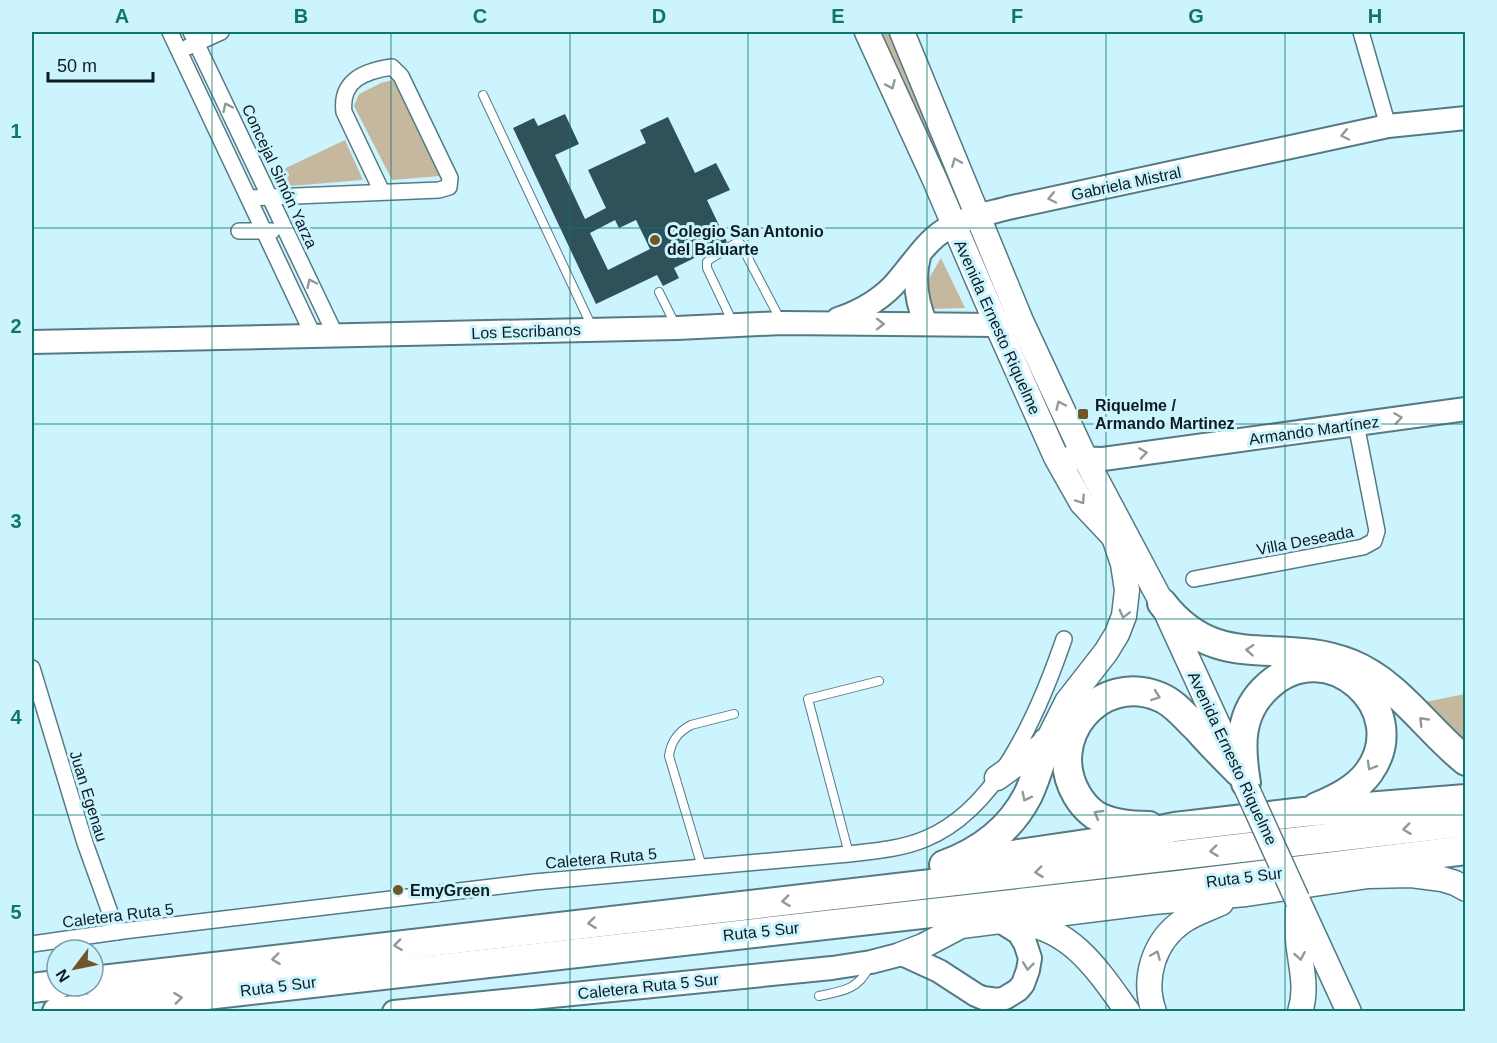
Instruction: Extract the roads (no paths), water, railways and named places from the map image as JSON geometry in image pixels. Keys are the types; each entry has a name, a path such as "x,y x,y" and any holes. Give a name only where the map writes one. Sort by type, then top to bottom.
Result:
{"highway":[{"path":"1162,603 1186,628 1214,643 1238,649 1321,655 1365,671 1398,695 1466,761"},
{"path":"1243,781 1241,748 1246,719 1254,701 1271,683 1288,672 1308,667 1336,671 1352,680 1371,700 1381,730 1379,752 1369,772 1361,781 1344,794 1304,812"},
{"path":"1243,781 1170,702 1149,693 1126,692 1104,699 1086,712 1073,730 1067,753 1069,777 1079,798 1096,815 1139,826 1175,827 1304,812 1466,799"},
{"path":"944,866 983,846 1013,818 1028,794 1047,742"},
{"name":"Ruta 5 Sur","path":"105,980 844,895 1150,855 1466,822"},
{"path":"844,895 911,873 944,866 1022,854 1110,845 1175,827"},
{"path":"1368,876 1454,857"},
{"name":"Ruta 5 Sur","path":"57,1011 1143,889 1454,857"},
{"path":"470,964 592,960 842,941 961,926"}],"main road":[{"name":"Avenida Ernesto Riquelme","path":"867,32 1056,457 1082,503 1114,537 1132,566 1162,603"},
{"name":"Avenida Ernesto Riquelme","path":"902,32 1021,321 1085,458 1162,603 1349,1011"},
{"name":"Gabriela Mistral","path":"822,323 858,311 883,296 898,282 933,239 953,225 978,216 1388,126 1466,118"},
{"path":"919,255 916,268 916,290 926,324"},
{"name":"Los Escribanos","path":"32,342 677,328 782,323 996,325 1021,321"},
{"name":"Armando Martínez","path":"1056,457 1103,459 1466,409"},
{"path":"998,778 1047,742 1067,702 1106,652 1121,625 1126,603 1126,576 1114,537"},
{"path":"902,954 961,926 1153,902 1246,894 1368,876 1411,875 1442,879 1466,889"},
{"path":"1154,1011 1150,996 1150,971 1156,953 1166,937 1184,920 1196,913 1246,894"},
{"path":"1297,899 1299,947 1304,980 1300,1011"},
{"path":"902,954 939,970 983,998 991,1000 1005,998 1023,984 1029,970 1030,958 1019,933 1000,921"},
{"path":"1000,921 1037,926 1067,941 1098,970 1128,1011"},
{"name":"Caletera Ruta 5 Sur","path":"394,1011 832,968 902,954"},
{"path":"1325,959 1355,1003 1364,1011"}],"street":[{"path":"170,32 264,231 325,336"},
{"path":"179,51 194,37 221,32"},
{"path":"1361,32 1388,126"},
{"name":"Concejal Simón Yarza","path":"194,37 286,231 325,336"},
{"path":"249,198 439,190 449,186 450,178 401,76 392,67 378,69 356,79 347,90 343,100 344,112 382,192"},
{"path":"239,231 286,231"},
{"name":"Villa Deseada","path":"1194,579 1363,547 1374,541 1377,531 1356,424"},
{"name":"Caletera Ruta 5","path":"32,944 534,882 896,848 928,838 942,830 961,816 998,778 1014,753 1033,715 1064,639"},
{"name":"Juan Egenau","path":"32,668 85,843 117,932"}],"lane":[{"path":"483,95 593,329"},
{"path":"734,325 706,262 736,243 740,243 782,323"},
{"path":"659,292 677,328"},
{"path":"849,854 808,699 879,681"},
{"path":"702,867 669,756 670,750 675,738 685,728 734,714"},
{"path":"819,996 851,988 861,980 871,962"}],"place":[{"name":"Colegio San Antonio del Baluarte","path":"655,240"},
{"name":"Riquelme / Armando Martinez","path":"1083,414"},
{"name":"EmyGreen","path":"398,890"}]}
